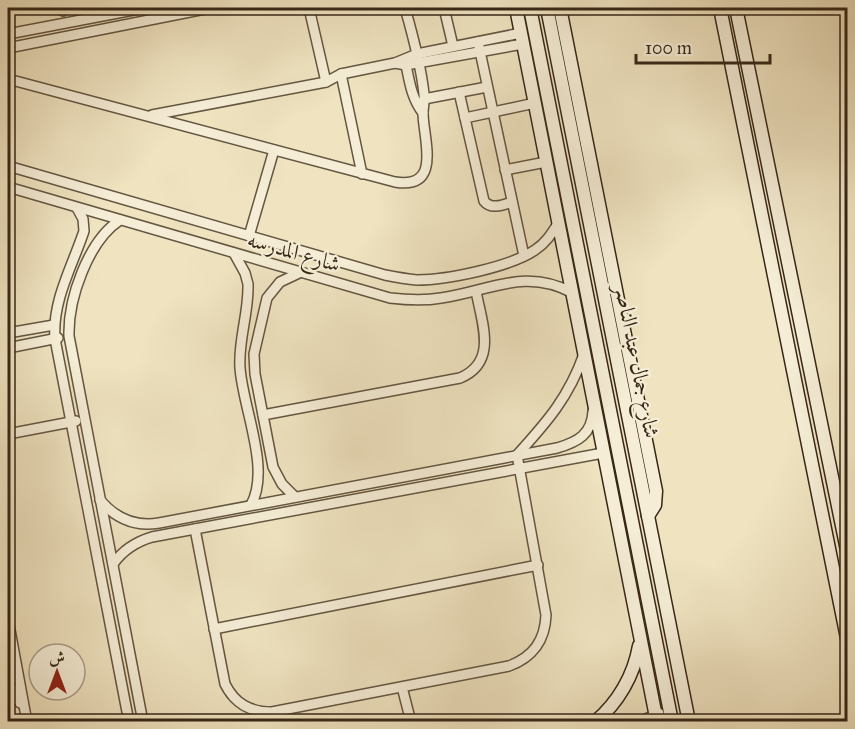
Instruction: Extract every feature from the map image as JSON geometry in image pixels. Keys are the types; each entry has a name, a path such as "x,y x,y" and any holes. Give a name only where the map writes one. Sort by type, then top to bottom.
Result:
{"main road":[{"path":"516,8 656,718"},
{"name":"شارع جمال عبد الناصر","path":"530,8 671,715"},
{"name":"شارع جمال عبد الناصر","path":"547,8 689,722"},
{"path":"560,8 656,491 655,505 648,516"},
{"path":"720,8 848,643"},
{"path":"736,8 848,555"},
{"path":"564,92 577,90"},
{"path":"603,294 616,292"},
{"path":"834,575 848,572"},
{"path":"648,603 652,596 663,594"},
{"path":"595,722 615,701 625,686 633,669 640,639"}],"street":[{"path":"8,34 144,8"},
{"path":"8,48 210,8"},
{"path":"309,8 326,82"},
{"path":"8,79 403,184 418,178 427,165 428,147 418,58 405,8"},
{"path":"444,8 453,46"},
{"path":"73,21 76,34"},
{"path":"148,116 326,82 341,75 395,63 522,39"},
{"path":"418,58 453,46 478,47"},
{"path":"478,47 524,256"},
{"path":"405,61 416,104 423,114"},
{"path":"341,75 362,174"},
{"path":"424,99 487,87"},
{"path":"459,92 484,201 493,207 512,202"},
{"path":"465,118 535,103"},
{"path":"249,236 274,150"},
{"path":"505,170 546,162"},
{"name":"شارع المدرسه","path":"8,166 402,278 430,279 480,270 524,256 545,242 559,222"},
{"name":"شارع المدرسه","path":"8,188 374,294 407,300 431,299 510,282 536,280 561,286 573,292"},
{"path":"77,208 83,219 84,231 58,303 54,325 55,339 129,722"},
{"path":"120,220 101,237 88,262 71,307 69,336 143,722"},
{"path":"280,267 287,247"},
{"path":"234,253 248,284 240,366 260,478 256,497 251,505"},
{"path":"262,415 460,378 470,374 482,360 485,349 480,270"},
{"path":"295,497 282,484 273,467 254,361 263,309 272,289 290,276 300,273"},
{"path":"8,333 54,325"},
{"path":"8,348 69,336"},
{"path":"195,529 223,675 229,692 243,705 259,712 272,712 509,666 529,656 543,638 546,627 545,604 517,455 558,408 572,385 585,352"},
{"path":"100,500 107,509 126,521 148,525 557,448 577,441 590,427 594,402"},
{"path":"8,434 84,419"},
{"path":"113,564 125,549 142,540 603,453"},
{"path":"159,523 158,531 162,536"},
{"path":"214,629 538,565"},
{"path":"8,619 26,717"},
{"path":"8,681 26,717"},
{"path":"402,687 411,722"},
{"path":"639,722 671,715"}]}
